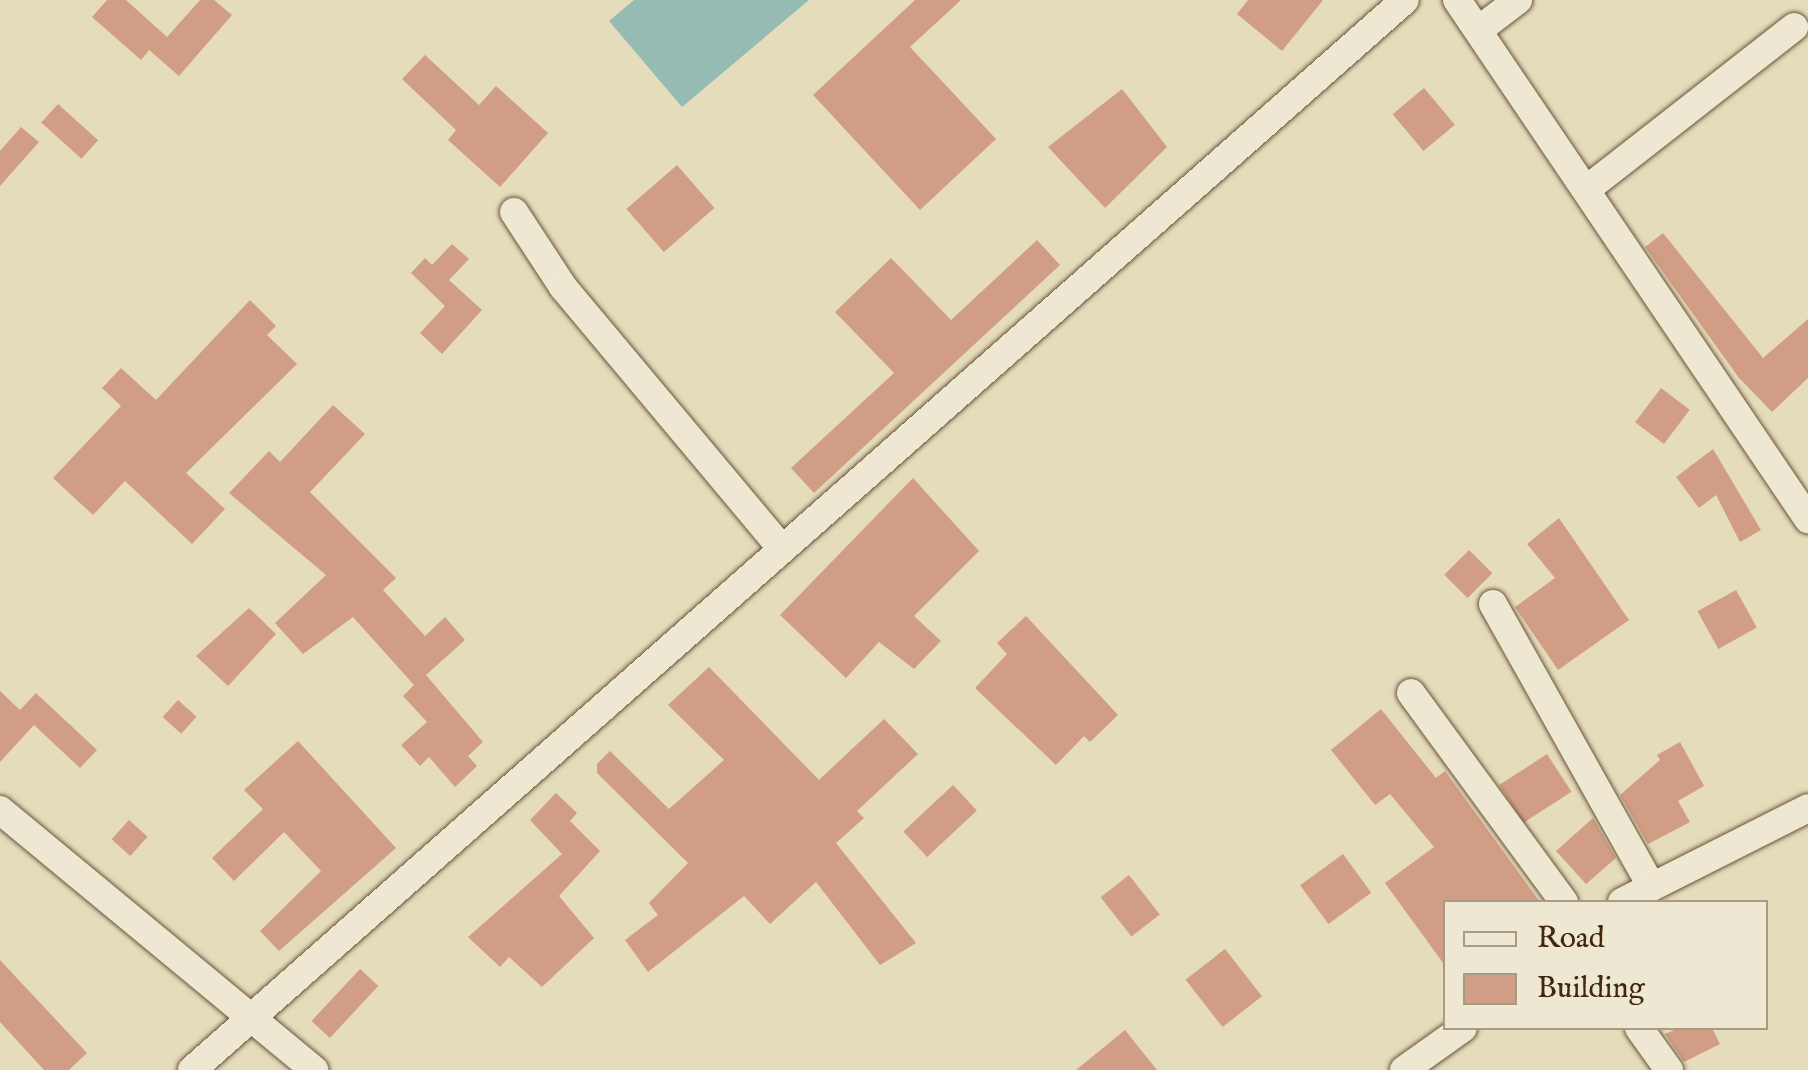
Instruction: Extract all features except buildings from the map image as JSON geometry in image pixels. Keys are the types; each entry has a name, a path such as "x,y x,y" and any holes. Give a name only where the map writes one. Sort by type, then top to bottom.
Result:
{"street":[{"path":"192,1070 246,1018 1405,0"},
{"path":"1457,0 1808,519"},
{"path":"1480,29 1518,0"},
{"path":"1587,189 1794,27"},
{"path":"514,212 563,287 781,548"},
{"path":"1493,604 1651,884"},
{"path":"1410,693 1563,900"},
{"path":"1625,900 1808,808"},
{"path":"0,810 246,1018 314,1070"},
{"path":"1404,1070 1460,1030"},
{"path":"1640,1030 1669,1070"}],"water":[{"path":"634,0 809,0 682,107 609,21"}]}
